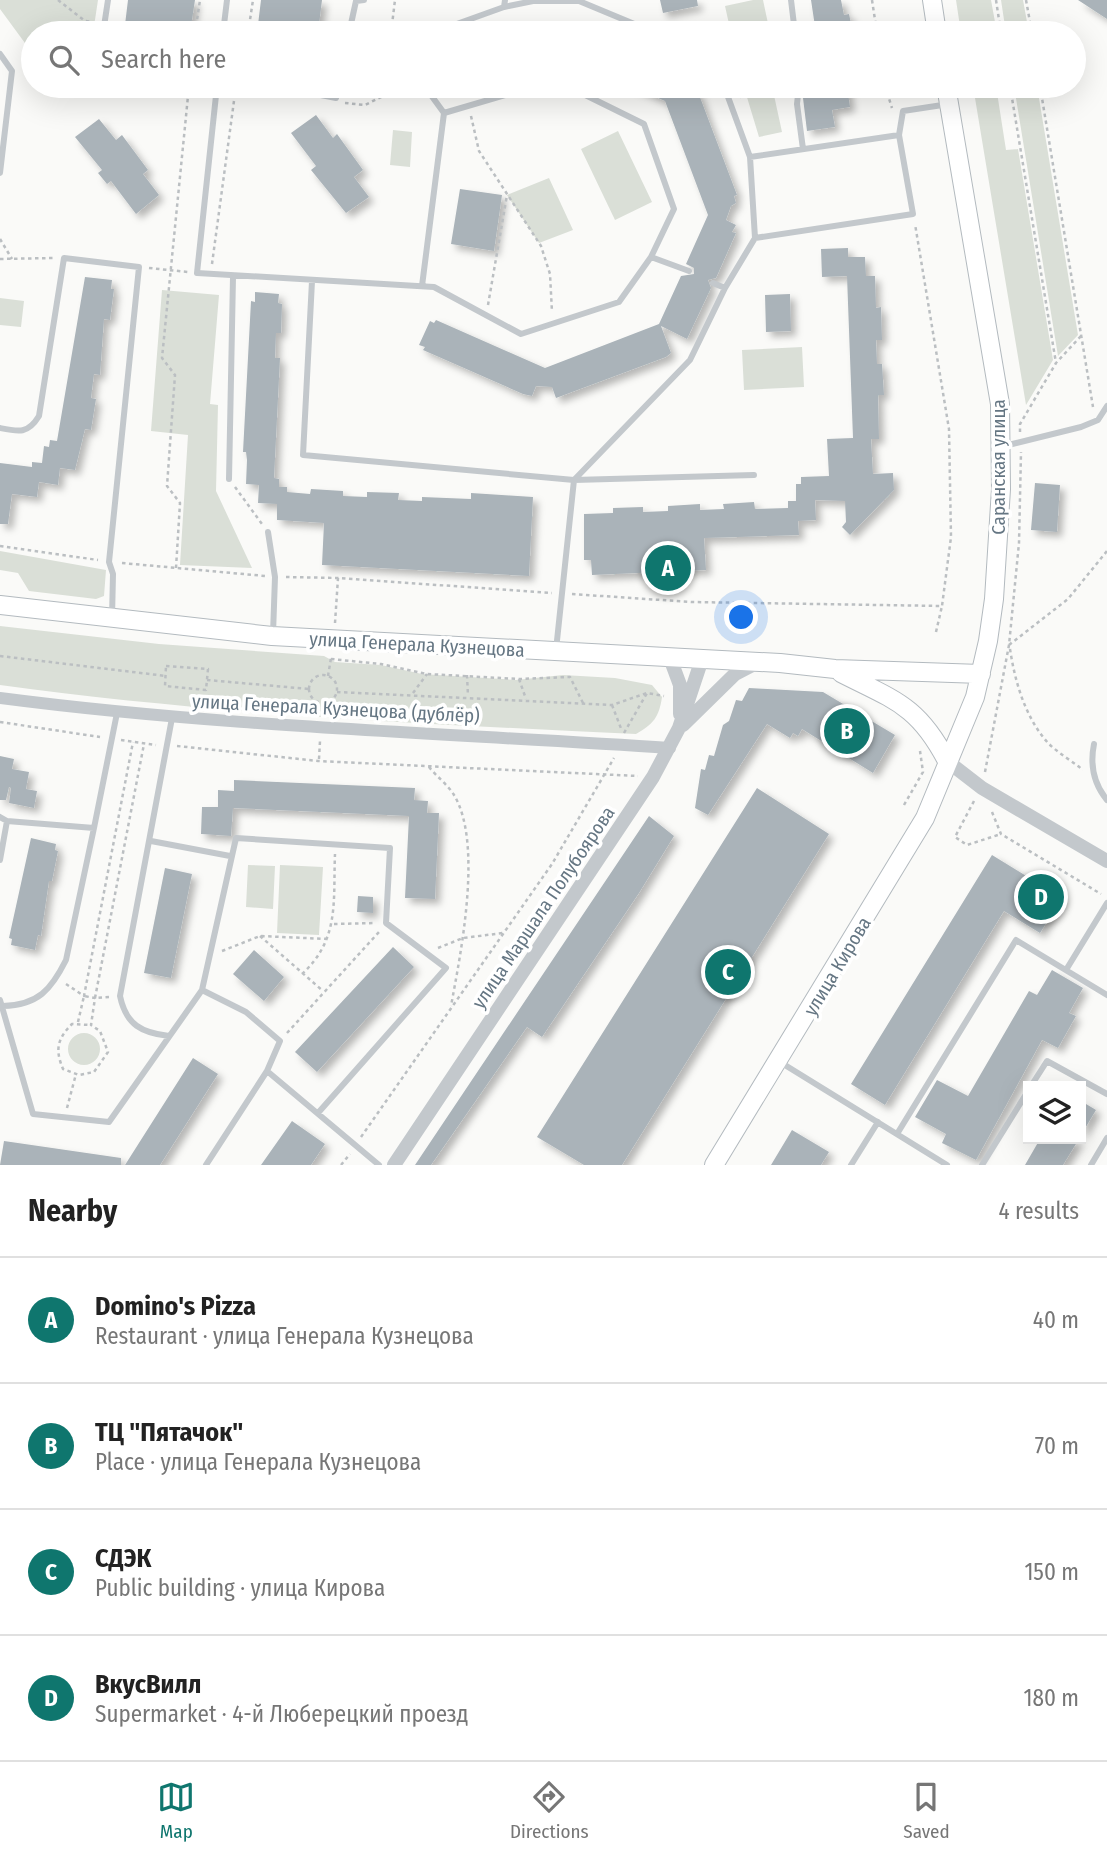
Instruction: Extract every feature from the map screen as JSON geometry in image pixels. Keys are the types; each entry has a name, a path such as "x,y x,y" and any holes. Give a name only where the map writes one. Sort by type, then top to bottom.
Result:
{"main road":[{"path":"932,0 935,21"},
{"name":"Саранская улица","path":"947,761 975,697 981,674 994,599 1002,446 995,363 948,98"},
{"name":"улица Генерала Кузнецова","path":"0,605 112,620 272,636 758,662 835,669 981,674"},
{"name":"улица Генерала Кузнецова","path":"835,669 910,710 931,731 947,761"},
{"name":"улица Кирова","path":"714,1165 780,1062 925,818 947,761"}],"street":[{"path":"670,658 680,685 680,728"},
{"name":"улица Маршала Полубоярова","path":"394,1165 653,777 680,728 702,659"},
{"path":"680,728 735,674 758,662"},
{"name":"улица Генерала Кузнецова (дублёр)","path":"0,698 172,718 670,748"},
{"path":"947,761 982,788 1107,861"}],"lane":[{"path":"104,21 108,0"},
{"path":"224,21 227,0"},
{"path":"352,21 356,1 364,0"},
{"path":"791,0 794,21"},
{"path":"462,21 505,3 533,1 579,1 627,21"},
{"path":"0,54 12,71 0,173"},
{"path":"216,98 197,273 434,286 521,334 619,302 651,257 674,209 644,124 591,98"},
{"path":"422,286 444,113 433,98"},
{"path":"444,113 496,98"},
{"path":"556,652 574,480 690,360 725,288 755,238 750,157 729,98"},
{"path":"798,98 803,149"},
{"path":"755,238 913,214 899,135 902,111 949,104"},
{"path":"750,157 899,135"},
{"path":"895,160 903,158"},
{"path":"901,192 909,190"},
{"path":"651,257 689,271"},
{"path":"0,428 22,432 32,428 39,416 64,258 139,267 109,562 113,574 112,620"},
{"path":"229,479 233,277"},
{"path":"312,281 303,455 574,480 754,475"},
{"path":"713,283 725,288"},
{"path":"1002,446 1095,421 1107,406"},
{"path":"268,532 275,577 272,636"},
{"path":"117,713 65,960 57,977 38,1000 20,1006 1,1003 33,1114 109,1122 202,989 236,838 390,848 386,923 446,968 318,1113"},
{"path":"169,1036 147,1034 130,1023 120,996 172,718"},
{"path":"1094,744 1091,760 1094,778 1107,800"},
{"path":"0,817 7,821 94,828"},
{"path":"0,860 7,821"},
{"path":"151,841 230,856"},
{"path":"1066,970 1107,900"},
{"path":"897,1134 1016,940 1107,995"},
{"path":"202,989 246,1012 280,1041 267,1071 206,1165"},
{"path":"1034,1081 1047,1060 1084,1081"},
{"path":"780,1062 947,1165"},
{"path":"267,1071 379,1165"},
{"path":"1086,1082 1107,1094"},
{"path":"982,1165 1023,1099"},
{"path":"851,1165 878,1122"},
{"path":"1091,1165 1107,1138"}],"path":[{"path":"58,0 85,21"},
{"path":"197,21 200,0"},
{"path":"250,21 253,0"},
{"path":"392,21 395,0"},
{"path":"872,0 875,21"},
{"path":"996,0 999,21"},
{"path":"1026,0 1030,21"},
{"path":"176,568 180,503 167,486 175,375 162,358 188,98"},
{"path":"211,275 234,98"},
{"path":"336,98 343,103 365,106 381,98"},
{"path":"730,101 737,98"},
{"path":"1012,98 1056,363 1082,336"},
{"path":"1042,98 1095,421"},
{"path":"469,106 479,151 541,246 550,274 552,324"},
{"path":"486,315 507,195"},
{"path":"913,214 949,429 951,537 936,632"},
{"path":"0,239 12,259"},
{"path":"0,259 64,258"},
{"path":"139,267 197,273"},
{"path":"229,479 268,532"},
{"path":"1001,834 967,845 955,836 982,788 1009,645 1019,543"},
{"path":"0,546 109,562 275,577 338,578 691,602 942,606"},
{"path":"1009,645 1068,600 1107,551"},
{"path":"1009,645 1015,681 1027,709 1049,744 1094,778"},
{"path":"0,656 166,676"},
{"path":"331,659 381,663 427,674 519,679 570,677 583,703"},
{"path":"166,666 208,669 206,690 165,686 166,676 166,666"},
{"path":"413,694 427,674"},
{"path":"324,675 334,680 337,692 329,702 320,703 313,699 309,689 312,681 324,675"},
{"path":"467,675 468,696"},
{"path":"519,679 527,700"},
{"path":"207,680 309,689"},
{"path":"337,692 468,696 612,705 647,693 624,734 612,705"},
{"path":"0,722 144,744 318,761 653,777"},
{"path":"78,1022 91,1025 100,1031 108,1052 94,1072 76,1074 63,1069 56,1054 60,1036 78,1022 133,741"},
{"path":"91,1025 144,744"},
{"path":"356,1144 552,864 621,745"},
{"path":"904,805 923,772 920,750"},
{"path":"429,767 454,795 468,836 463,938 451,1007"},
{"path":"982,788 1001,834 1107,900"},
{"path":"302,974 321,957 332,924 335,845"},
{"path":"332,924 386,923"},
{"path":"280,1041 386,923"},
{"path":"426,953 463,938 503,933"},
{"path":"260,936 324,992"},
{"path":"209,956 260,936 327,939"},
{"path":"57,977 84,996 120,996"},
{"path":"64,1117 76,1074"}],"shaded area":[{"path":"0,0 98,0 95,21 21,21 21,38 0,9"},
{"path":"763,0 767,21 728,21 725,6"},
{"path":"956,0 991,0 995,21 959,21"},
{"path":"1001,0 1023,0 1027,21 1004,21"},
{"path":"747,98 775,98 782,132 759,137"},
{"path":"975,98 998,98 1006,150 1018,149 1053,360 1026,405"},
{"path":"1016,98 1039,98 1078,335 1058,356"},
{"path":"393,130 412,132 410,167 390,165"},
{"path":"618,131 652,202 615,220 581,149"},
{"path":"549,178 573,230 539,243 507,195"},
{"path":"162,290 219,295 210,404 218,405 216,491 252,568 180,565 188,435 151,431"},
{"path":"0,298 24,301 21,327 0,325"},
{"path":"802,347 804,387 744,390 742,350"},
{"path":"0,551 106,570 104,596 96,599 29,591 18,573 0,570"},
{"path":"0,626 159,644 324,656 335,662 381,665 422,674 516,680 563,675 615,678 652,685 662,697 654,720 636,734 317,717 79,695 0,685"},
{"path":"248,865 275,866 273,909 246,907"},
{"path":"280,865 323,867 319,935 277,933"},
{"path":"84,1033 95,1038 100,1049 95,1060 84,1065 73,1060 68,1049 73,1038"}],"building":[{"path":"128,0 195,0 192,21 125,21"},
{"path":"261,0 322,0 319,21 258,21"},
{"path":"660,0 697,0 698,6 663,13"},
{"path":"811,0 841,0 844,15 849,14 850,21 814,21"},
{"path":"1078,0 1107,0 1107,19"},
{"path":"658,98 700,98 737,195 734,196 736,203 731,206 726,220 736,225 732,232 736,233 716,278 708,280 711,288 687,339 661,326 671,353 666,357 556,398 552,387 536,386 532,396 523,394 423,350 425,347 419,345 430,321 434,323 436,320 545,368 659,324 681,276 694,274 694,268 686,264 708,215 665,101"},
{"path":"803,98 849,98 850,107 832,110 835,127 807,131"},
{"path":"316,115 333,138 337,134 363,170 354,177 369,197 346,213 311,170 316,166 291,133"},
{"path":"99,119 116,140 122,135 148,170 143,174 159,195 136,214 111,181 107,184 98,173 102,170 75,137"},
{"path":"460,189 502,195 494,251 451,244"},
{"path":"848,248 848,257 865,257 866,276 875,276 876,308 881,307 882,340 876,340 877,364 882,364 884,395 878,395 879,439 871,439 873,474 893,473 894,490 850,535 842,527 846,522 845,501 815,500 816,520 798,521 799,535 704,538 706,570 592,575 591,560 584,560 584,514 613,513 613,508 643,507 643,512 668,511 668,506 700,504 700,510 724,509 723,504 754,502 755,509 788,508 788,501 796,501 796,484 801,484 801,477 829,476 827,439 853,438 847,276 822,277 821,249"},
{"path":"85,277 112,280 111,289 114,289 110,320 104,319 100,375 94,374 91,398 96,399 91,430 85,429 75,470 60,468 58,485 39,482 37,497 12,494 8,524 0,524 0,463 32,467 32,462 42,463 44,446 49,447 50,440 57,441"},
{"path":"255,292 279,294 278,303 282,304 281,333 276,333 275,358 280,358 274,478 279,479 279,487 287,487 287,492 310,494 311,489 343,491 343,496 367,497 367,492 399,493 398,500 422,501 422,497 471,499 471,493 533,497 529,576 322,565 324,523 277,520 277,504 258,503 259,485 246,484 247,460 246,452 243,452 251,301 255,302"},
{"path":"790,294 791,331 766,332 765,295"},
{"path":"1035,483 1060,485 1057,532 1031,530"},
{"path":"749,688 823,692 895,735 873,773 802,729 798,736 793,733 790,738 767,724 708,815 695,808 701,769 705,770 709,755 714,756 723,725 729,721 736,700 742,701"},
{"path":"0,756 14,759 12,769 29,772 26,789 37,791 34,808 9,803 9,787 6,800 0,800"},
{"path":"234,780 415,788 414,800 428,801 427,813 439,813 435,899 405,898 409,816 233,808 231,836 201,834 202,807 218,807 218,790 234,791"},
{"path":"757,788 829,834 622,1165 584,1165 537,1137"},
{"path":"649,816 674,836 639,893 542,1037 527,1027 431,1165 415,1165"},
{"path":"31,838 56,844 55,850 58,851 52,881 49,881 41,936 38,935 35,950 11,945 12,939 9,938"},
{"path":"992,855 1062,898 1040,933 1004,911 885,1105 851,1084"},
{"path":"165,868 192,874 171,978 144,973"},
{"path":"358,896 373,897 373,913 357,912"},
{"path":"393,947 414,967 317,1072 295,1052"},
{"path":"254,950 284,977 264,1001 233,974"},
{"path":"1052,970 1083,988 1069,1013 1076,1016 1058,1048 1042,1040 976,1160 942,1143 946,1134 915,1117 937,1080 968,1096 1029,991 1037,995"},
{"path":"193,1058 218,1074 160,1165 125,1165"},
{"path":"1086,1104 1096,1110 1086,1127"},
{"path":"292,1121 325,1144 311,1165 261,1165"},
{"path":"792,1130 829,1152 821,1165 771,1165"},
{"path":"4,1141 121,1158 121,1165 0,1165"},
{"path":"1037,1144 1076,1144 1063,1165 1025,1165"}],"place":[{"name":"Domino's Pizza","path":"668,568"},
{"name":"ТЦ \"Пятачок\"","path":"847,731"},
{"name":"ВкусВилл","path":"1041,897"},
{"name":"СДЭК","path":"728,972"}]}
